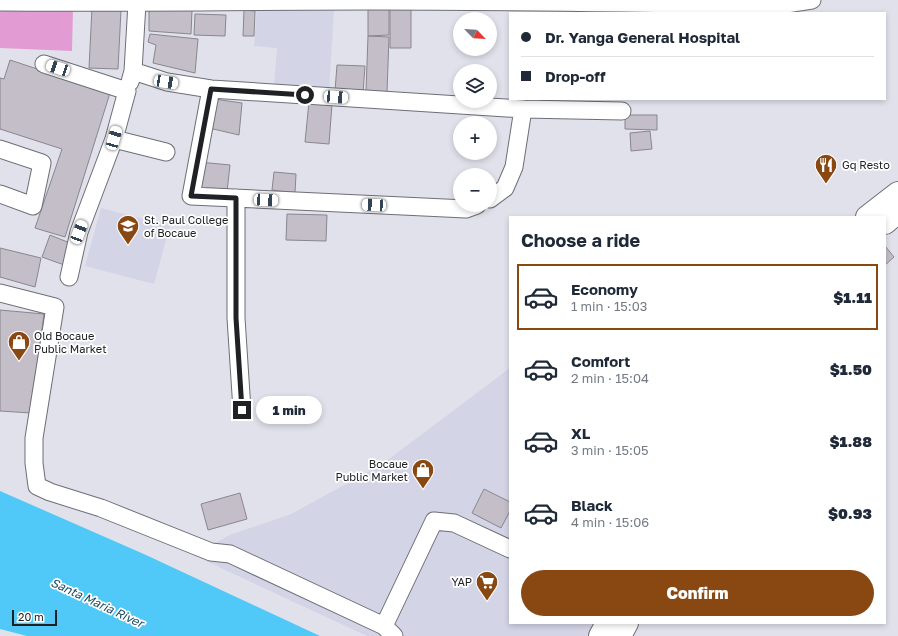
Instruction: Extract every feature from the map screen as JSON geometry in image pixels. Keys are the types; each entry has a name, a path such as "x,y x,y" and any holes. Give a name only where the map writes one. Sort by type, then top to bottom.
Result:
{"highway":[{"path":"868,216 898,193"},
{"path":"886,222 898,212"},
{"path":"600,636 606,624"},
{"path":"620,636 626,624"}],"street":[{"path":"0,2 68,1 137,3 371,1 764,5 786,4 812,0"},
{"path":"69,277 79,232 114,138 133,71 137,3"},
{"path":"44,64 127,92"},
{"path":"133,71 166,82 211,89 523,109 622,111"},
{"path":"211,89 191,196 453,208"},
{"path":"497,194 505,188 514,166 523,109"},
{"path":"114,138 166,152"},
{"path":"0,149 42,163 33,206 0,194"},
{"path":"236,198 236,318 242,410"},
{"path":"0,293 55,307 34,438 34,463 37,486 50,492 101,508 211,552 230,554 389,631 434,521 454,523 509,549"}],"shaded area":[{"path":"257,5 334,10 329,90 274,86 277,48 254,46"},
{"path":"0,6 73,9 72,51 0,48"},
{"name":"St. Paul College of Bocaue","path":"101,208 170,226 154,284 85,266"},
{"name":"Bocaue Public Market","path":"509,369 509,624 593,624 587,636 367,636 193,555 230,535 291,514 381,465"}],"water":[{"name":"Santa Maria River","path":"0,491 146,555 320,636 27,636 0,629"}],"building":[{"path":"368,7 389,7 389,35 368,36"},
{"path":"92,8 121,10 118,69 89,68"},
{"path":"149,9 192,10 191,34 149,31"},
{"path":"390,9 411,9 411,48 390,48"},
{"path":"244,10 255,11 254,36 243,36"},
{"path":"195,14 226,15 225,36 194,35"},
{"path":"150,34 198,39 195,73 153,63 156,45 148,42"},
{"path":"368,36 389,37 387,92 366,91"},
{"path":"10,60 110,93 65,237 35,228 62,149 0,129 0,78 4,79"},
{"path":"337,65 365,66 363,93 335,91"},
{"path":"214,99 242,103 239,135 209,128"},
{"path":"309,102 332,104 329,144 305,142"},
{"path":"625,115 657,115 657,130 625,129"},
{"path":"650,131 652,149 631,151 630,133"},
{"path":"199,162 230,165 227,192 197,190"},
{"path":"274,172 296,174 295,193 272,190"},
{"path":"287,214 327,215 326,241 286,240"},
{"path":"50,235 75,245 67,266 42,257"},
{"path":"886,247 894,257 886,264"},
{"path":"0,248 41,258 35,287 0,277"},
{"name":"Old Bocaue Public Market","path":"0,310 44,314 31,413 0,411"},
{"path":"484,489 509,502 509,513 501,528 472,513"},
{"path":"240,493 247,519 208,530 201,504"}],"place":[{"name":"Gq Resto","path":"826,184"},
{"name":"St. Paul College of Bocaue","path":"128,246"},
{"name":"Old Bocaue Public Market","path":"19,362"},
{"name":"Bocaue Public Market","path":"423,490"},
{"name":"YAP","path":"487,602"}],"route":[{"path":"242,410 236,318 236,198 191,196 211,89 305,95"}]}
